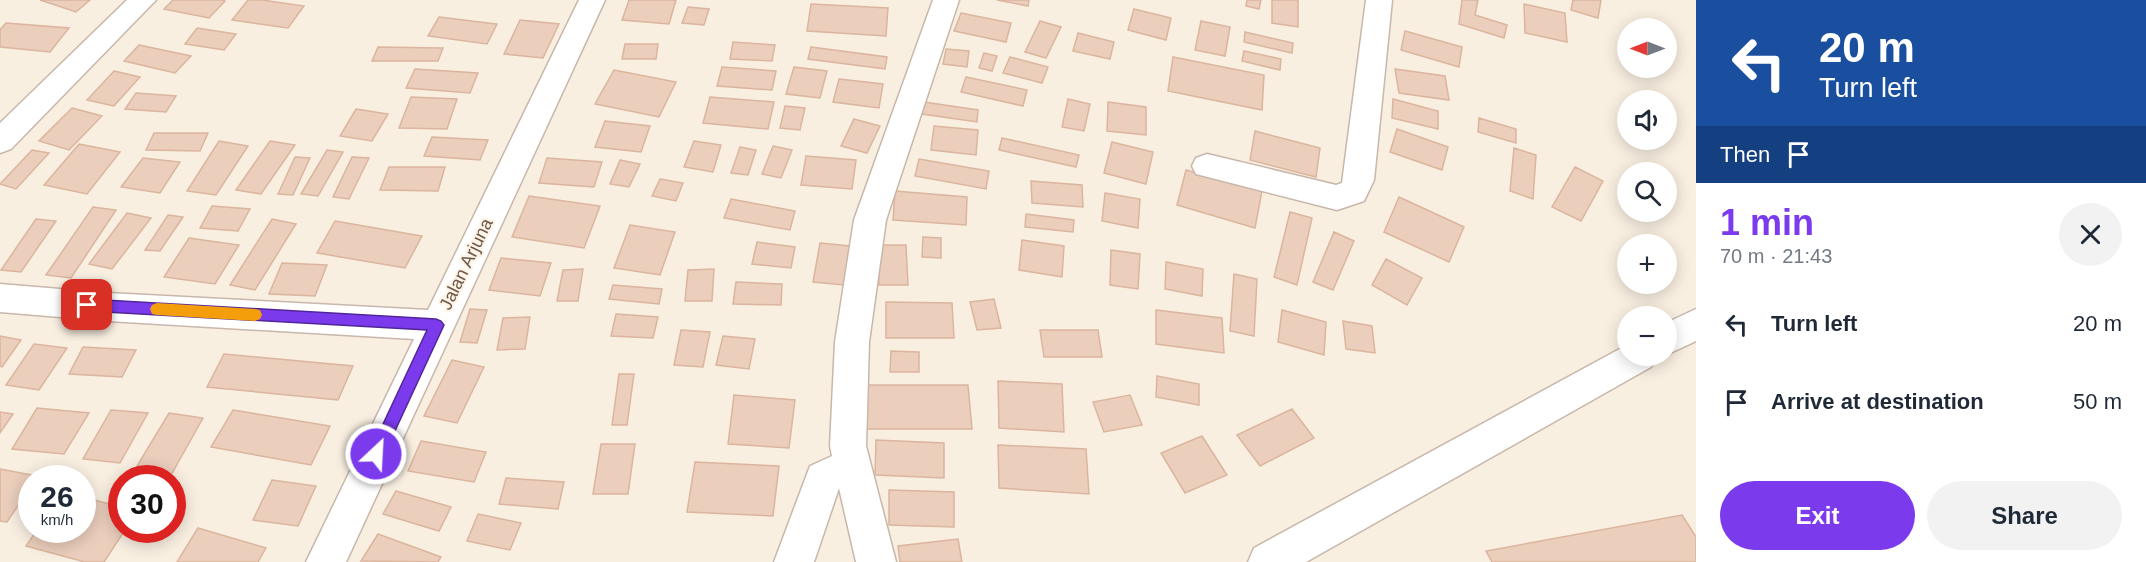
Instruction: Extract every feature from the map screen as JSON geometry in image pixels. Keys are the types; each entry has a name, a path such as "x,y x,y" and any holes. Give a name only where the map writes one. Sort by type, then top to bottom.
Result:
{"street":[{"path":"0,141 143,0"},
{"name":"Jalan Arjuna","path":"326,562 436,325 592,0"},
{"path":"876,562 848,446 852,342 870,220 946,0"},
{"path":"1206,166 1338,198 1353,192 1359,180 1379,0"},
{"path":"0,298 108,307 436,325"},
{"path":"1677,334 1696,324"},
{"path":"1268,562 1621,366"},
{"path":"794,562 822,479 853,466"}],"building":[{"path":"40,0 90,0 76,12"},
{"path":"173,0 225,1 209,18 164,9"},
{"path":"248,0 304,6 288,28 232,20"},
{"path":"629,0 676,0 669,24 622,20"},
{"path":"997,0 1029,0 1028,6"},
{"path":"1247,0 1261,0 1259,9 1246,6"},
{"path":"1272,0 1298,0 1298,27 1272,23"},
{"path":"1462,0 1478,0 1475,15 1507,25 1504,38 1459,24"},
{"path":"1573,0 1601,0 1598,18 1571,10"},
{"path":"811,4 888,8 886,36 807,31"},
{"path":"1524,4 1565,13 1567,42 1525,33"},
{"path":"688,7 709,9 704,25 682,23"},
{"path":"1134,9 1171,18 1166,40 1128,30"},
{"path":"961,13 1011,23 1006,42 954,31"},
{"path":"439,17 497,24 487,44 428,36"},
{"path":"520,20 559,24 543,58 504,54"},
{"path":"1040,21 1061,27 1046,58 1025,52"},
{"path":"1201,21 1230,27 1225,56 1195,50"},
{"path":"6,23 69,28 50,52 0,47 0,30"},
{"path":"197,28 236,34 224,50 185,44"},
{"path":"1405,31 1462,47 1459,67 1401,50"},
{"path":"1245,32 1293,43 1292,53 1244,42"},
{"path":"1078,33 1114,42 1110,59 1073,51"},
{"path":"733,42 775,45 772,61 730,59"},
{"path":"625,44 658,44 656,59 622,59"},
{"path":"139,45 191,56 175,73 124,61"},
{"path":"378,47 443,48 438,61 372,61"},
{"path":"811,47 887,57 885,69 808,59"},
{"path":"946,49 969,51 967,67 943,64"},
{"path":"1244,51 1281,59 1280,70 1242,61"},
{"path":"984,53 997,56 992,71 979,68"},
{"path":"1010,57 1048,67 1042,83 1003,73"},
{"path":"1173,57 1264,75 1262,110 1168,91"},
{"path":"722,67 776,71 772,90 717,86"},
{"path":"794,67 827,71 820,98 786,94"},
{"path":"415,69 478,73 470,93 406,88"},
{"path":"1395,69 1445,76 1449,100 1399,93"},
{"path":"614,70 676,82 659,117 595,104"},
{"path":"114,71 140,77 114,106 87,100"},
{"path":"966,77 1027,90 1023,106 961,92"},
{"path":"839,79 883,84 879,108 833,102"},
{"path":"136,93 176,96 166,112 125,109"},
{"path":"411,97 457,99 447,129 399,128"},
{"path":"710,97 774,102 768,129 703,123"},
{"path":"1068,99 1090,104 1084,131 1062,127"},
{"path":"1393,99 1438,111 1438,129 1392,118"},
{"path":"924,102 978,110 977,122 922,114"},
{"path":"1108,102 1146,107 1146,135 1107,131"},
{"path":"785,106 805,108 800,130 780,128"},
{"path":"72,108 102,116 69,150 39,141"},
{"path":"356,109 388,114 372,141 340,136"},
{"path":"1479,118 1516,129 1516,143 1478,132"},
{"path":"854,119 880,126 867,153 841,146"},
{"path":"605,121 650,126 641,152 595,147"},
{"path":"934,126 978,130 976,155 931,150"},
{"path":"1397,129 1448,147 1442,170 1390,152"},
{"path":"1255,131 1320,148 1316,177 1250,160"},
{"path":"154,133 208,133 200,151 146,150"},
{"path":"432,137 488,140 480,160 424,156"},
{"path":"1002,138 1079,155 1076,167 999,150"},
{"path":"219,141 248,146 216,195 187,191"},
{"path":"270,141 295,145 261,194 236,190"},
{"path":"694,141 721,145 713,172 684,167"},
{"path":"1112,142 1153,152 1146,184 1104,173"},
{"path":"79,144 120,152 87,194 44,185"},
{"path":"773,146 792,150 781,178 762,174"},
{"path":"740,147 756,150 748,175 731,173"},
{"path":"1514,148 1536,155 1533,199 1510,191"},
{"path":"32,150 49,153 16,189 0,184"},
{"path":"327,150 343,152 318,196 301,194"},
{"path":"806,156 856,160 852,189 801,185"},
{"path":"295,157 310,158 293,195 278,194"},
{"path":"352,157 369,158 349,199 333,197"},
{"path":"143,158 180,162 160,193 121,187"},
{"path":"547,158 602,162 594,187 539,183"},
{"path":"919,159 989,171 986,189 915,176"},
{"path":"620,160 640,164 629,187 610,184"},
{"path":"389,167 445,167 438,191 380,190"},
{"path":"1575,167 1603,181 1581,221 1552,207"},
{"path":"1186,170 1262,191 1255,228 1177,205"},
{"path":"660,179 683,183 676,201 652,196"},
{"path":"1031,181 1082,185 1083,207 1032,203"},
{"path":"895,191 967,197 966,225 893,220"},
{"path":"1105,193 1140,199 1138,228 1102,221"},
{"path":"529,196 600,206 584,248 512,237"},
{"path":"1399,197 1464,227 1449,262 1384,232"},
{"path":"731,199 795,211 790,230 724,218"},
{"path":"212,206 250,209 238,231 200,228"},
{"path":"93,207 116,210 71,278 46,275"},
{"path":"1290,212 1312,218 1297,285 1274,277"},
{"path":"127,213 151,218 112,269 89,264"},
{"path":"1026,214 1074,220 1073,232 1025,227"},
{"path":"168,215 183,217 160,251 145,250"},
{"path":"36,219 56,221 21,272 1,270"},
{"path":"272,219 296,224 255,290 230,285"},
{"path":"335,221 422,236 405,268 317,253"},
{"path":"630,225 675,232 660,275 614,268"},
{"path":"1334,232 1354,241 1333,290 1313,282"},
{"path":"923,237 941,238 941,258 922,257"},
{"path":"189,238 239,245 215,284 164,277"},
{"path":"1022,240 1064,246 1062,277 1019,270"},
{"path":"757,242 795,247 791,268 752,264"},
{"path":"820,243 850,246 844,285 813,282"},
{"path":"878,245 906,245 908,285 879,285"},
{"path":"1111,250 1140,254 1138,289 1110,285"},
{"path":"501,258 551,263 540,296 489,290"},
{"path":"1386,259 1422,278 1407,305 1372,285"},
{"path":"1166,262 1203,269 1202,296 1165,289"},
{"path":"282,263 327,265 315,296 269,294"},
{"path":"583,269 578,301 557,301 563,270"},
{"path":"714,269 712,301 685,301 688,270"},
{"path":"1234,274 1257,279 1254,336 1230,331"},
{"path":"736,282 782,284 781,305 733,304"},
{"path":"613,285 662,289 659,304 609,299"},
{"path":"994,299 1001,328 977,330 970,302"},
{"path":"886,302 952,303 954,338 886,338"},
{"path":"470,309 487,310 477,343 460,342"},
{"path":"1156,310 1222,318 1224,353 1156,344"},
{"path":"1282,310 1326,322 1324,355 1278,342"},
{"path":"616,314 658,317 653,338 611,336"},
{"path":"530,317 525,349 497,350 503,318"},
{"path":"1343,321 1372,326 1375,353 1346,349"},
{"path":"681,330 710,332 703,367 674,365"},
{"path":"1040,330 1098,330 1102,357 1044,357"},
{"path":"0,336 21,340 2,367 0,366"},
{"path":"723,336 755,339 749,369 716,365"},
{"path":"34,344 67,348 39,390 6,385"},
{"path":"83,347 136,350 122,377 69,374"},
{"path":"891,351 919,352 919,372 890,372"},
{"path":"224,354 353,366 338,400 207,387"},
{"path":"452,360 484,367 457,423 424,416"},
{"path":"619,374 634,374 627,425 612,425"},
{"path":"1157,376 1199,384 1199,405 1156,397"},
{"path":"998,381 1062,384 1064,432 999,428"},
{"path":"865,385 968,385 972,429 866,429"},
{"path":"734,395 795,400 789,448 728,444"},
{"path":"1130,395 1142,425 1104,432 1093,402"},
{"path":"37,408 89,413 64,454 12,449"},
{"path":"1292,409 1314,438 1260,466 1237,435"},
{"path":"111,410 148,413 120,463 83,459"},
{"path":"233,410 330,426 311,465 211,447"},
{"path":"0,412 13,414 0,433"},
{"path":"169,413 203,418 177,465 138,465"},
{"path":"1202,436 1227,475 1185,493 1161,453"},
{"path":"876,440 944,443 944,478 875,475"},
{"path":"421,441 486,452 474,482 408,471"},
{"path":"601,444 635,444 628,494 593,494"},
{"path":"998,445 1086,449 1089,494 999,488"},
{"path":"695,462 779,466 773,516 687,512"},
{"path":"0,469 18,472 18,506 7,522 0,521"},
{"path":"506,478 564,482 558,509 499,504"},
{"path":"272,480 316,486 298,526 253,520"},
{"path":"889,490 954,492 954,527 889,525"},
{"path":"396,491 451,507 439,531 383,514"},
{"path":"96,500 108,504 108,543 116,543 104,562 85,562 26,546 28,543 96,543"},
{"path":"478,514 521,523 510,550 467,541"},
{"path":"1682,515 1696,537 1696,562 1492,562 1486,551"},
{"path":"198,528 266,548 258,562 177,562"},
{"path":"378,534 441,557 438,562 361,561"},
{"path":"958,539 962,562 900,562 898,546"}],"slow traffic":[{"path":"157,309 255,315"}],"route":[{"path":"87,305 436,325 376,454"}]}
